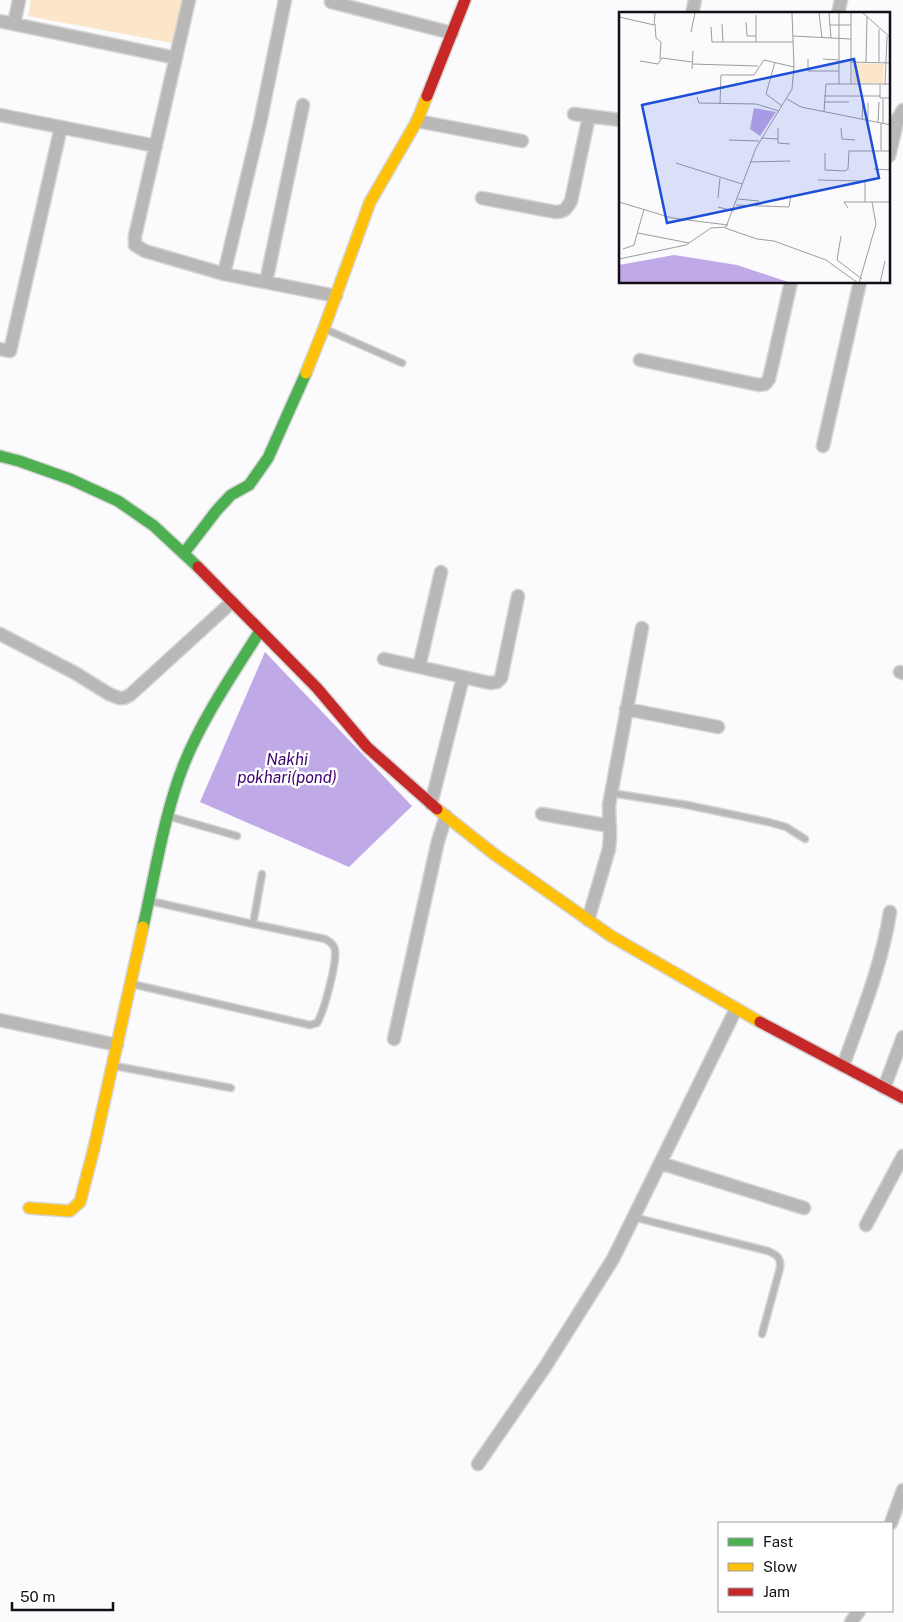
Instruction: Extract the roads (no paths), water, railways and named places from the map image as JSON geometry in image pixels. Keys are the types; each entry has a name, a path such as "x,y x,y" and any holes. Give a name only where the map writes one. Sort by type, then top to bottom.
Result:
{"street":[{"path":"14,24 20,0"},
{"path":"189,0 135,236 135,245 145,251 224,274 336,296"},
{"path":"224,274 260,123 285,0"},
{"path":"184,553 217,510 231,495 249,485 268,458 324,328 370,202 417,121 465,0"},
{"path":"331,2 452,33"},
{"path":"0,22 176,58"},
{"path":"266,282 303,105"},
{"path":"890,152 898,118 903,110"},
{"path":"574,114 619,120"},
{"path":"0,115 156,146"},
{"path":"482,198 556,212 566,210 571,201 589,116"},
{"path":"417,121 522,141"},
{"path":"0,349 10,351 61,127"},
{"path":"640,360 759,385 765,384 770,379 790,284"},
{"path":"823,446 860,284"},
{"path":"0,456 70,479 118,500 154,526 184,553 317,688 367,747 430,804 494,854 611,936 736,1009 903,1098"},
{"path":"419,667 441,572"},
{"path":"384,659 490,683 497,682 501,678 518,596"},
{"path":"0,634 75,673 109,694 124,698 130,695 232,602"},
{"path":"588,920 609,849 609,805 642,628"},
{"path":"29,1208 70,1211 80,1202 176,786 185,760 203,726 260,631"},
{"path":"430,804 463,677"},
{"path":"626,709 718,727"},
{"path":"542,814 610,826"},
{"path":"394,1040 438,841 446,816"},
{"path":"843,1066 885,940 890,912"},
{"path":"478,1464 545,1367 612,1259 736,1009"},
{"path":"0,1020 117,1045"},
{"path":"884,1088 903,1037"},
{"path":"866,1225 903,1156"},
{"path":"660,1163 804,1208"},
{"path":"891,1522 903,1490"}],"lane":[{"path":"324,328 402,363"},
{"path":"611,793 687,805 768,822 786,827 805,839"},
{"path":"168,816 237,836"},
{"path":"253,924 262,874"},
{"path":"131,984 310,1024 317,1023 322,1016 333,966 335,949 330,942 324,939 149,900"},
{"path":"113,1065 231,1088"},
{"path":"633,1217 768,1251 777,1255 780,1261 780,1268 762,1334"}],"water":[{"name":"Nakhi pokhari(pond)","path":"265,652 412,806 349,867 200,802"}]}
